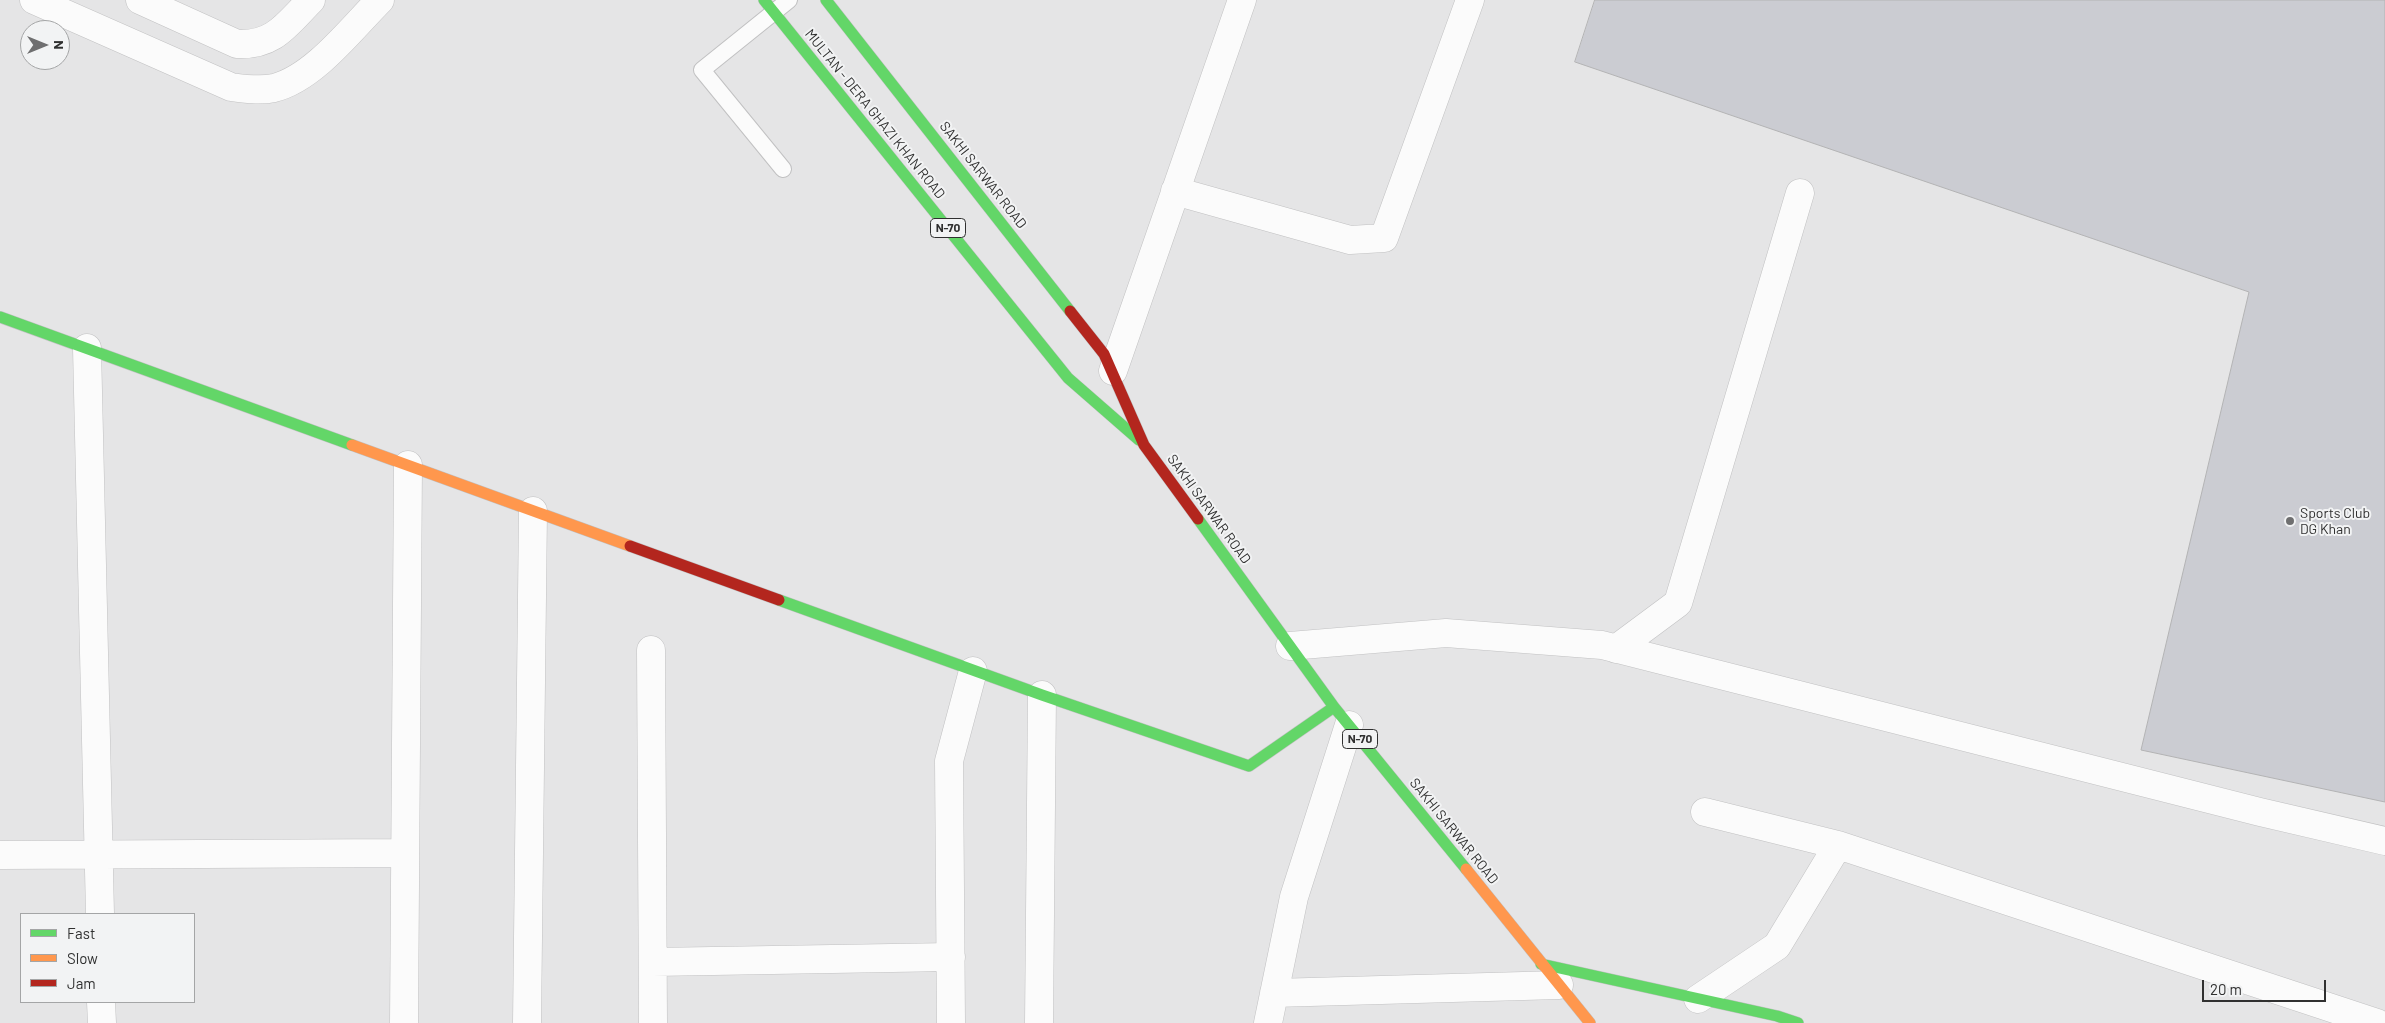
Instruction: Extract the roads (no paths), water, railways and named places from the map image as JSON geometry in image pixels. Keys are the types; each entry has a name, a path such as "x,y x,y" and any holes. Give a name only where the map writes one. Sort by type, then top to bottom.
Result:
{"main road":[{"name":"SAKHI SARWAR ROAD","path":"826,0 1104,354 1144,445 1341,716 1559,985 1585,1021"},
{"name":"MULTAN - DERA GHAZI KHAN ROAD","path":"769,6 1068,378 1144,445"},
{"path":"0,317 1042,696 1249,766 1341,716"},
{"path":"1541,964 1776,1016 1798,1023"}],"street":[{"path":"34,0 231,87 254,90 273,88 291,82 311,69 366,4"},
{"path":"140,0 237,44 251,45 272,38 311,0"},
{"path":"1112,371 1242,0"},
{"path":"1175,191 1350,240 1384,238 1470,0"},
{"path":"1616,648 1678,603 1800,193"},
{"path":"86,348 100,913"},
{"path":"404,1023 408,465"},
{"path":"527,1023 533,511"},
{"path":"1290,646 1446,633 1602,645 2260,812 2385,841"},
{"path":"652,650 653,1023"},
{"path":"951,1023 949,761 972,670"},
{"path":"1039,1023 1042,696"},
{"path":"1268,1023 1294,897 1341,716"},
{"path":"1705,812 1838,845 2377,1023"},
{"path":"1698,999 1776,946 1838,845"},
{"path":"0,855 405,853"},
{"path":"653,962 951,957"},
{"path":"1274,993 1559,985"},
{"path":"101,1003 102,1023"}],"lane":[{"path":"783,169 702,70 769,6 789,0"}],"place":[{"name":"Sports Club DG Khan","path":"2290,521"}]}
